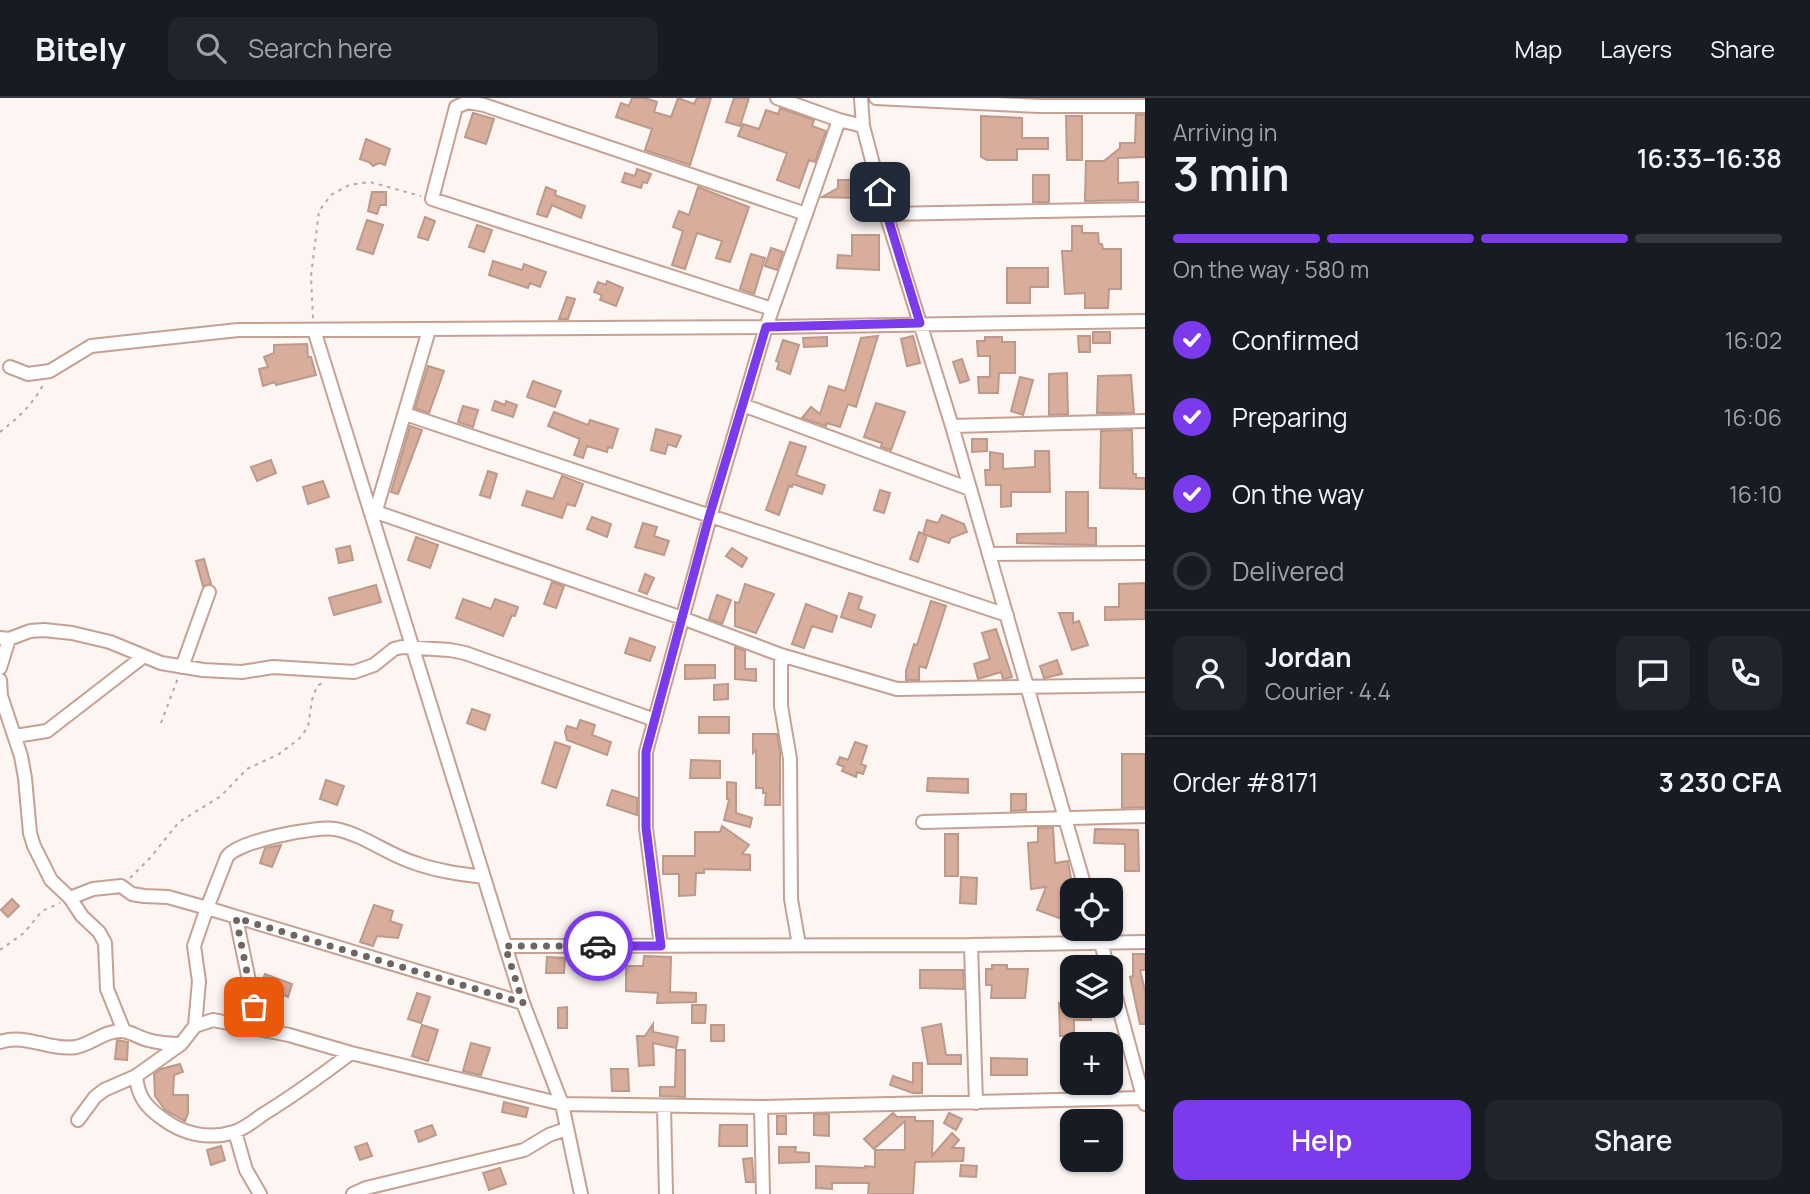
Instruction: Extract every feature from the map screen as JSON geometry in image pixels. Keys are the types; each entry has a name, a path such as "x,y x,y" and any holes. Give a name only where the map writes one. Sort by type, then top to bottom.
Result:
{"street":[{"path":"778,98 863,126"},
{"path":"861,98 863,126 886,214 953,426 1082,878"},
{"path":"876,98 1145,106"},
{"path":"772,309 432,199 456,107 468,102 484,105 806,214"},
{"path":"661,946 646,828 646,752 709,517 766,327 839,120"},
{"path":"886,214 1145,209"},
{"path":"10,367 28,374 50,372 91,345 238,330 766,327 1145,321"},
{"path":"314,330 374,516 411,648 523,1003 562,1104 581,1194"},
{"path":"374,516 429,330"},
{"path":"743,405 971,489"},
{"path":"405,414 1007,615"},
{"path":"953,426 1145,421"},
{"path":"374,516 682,618 781,655 897,689 1145,685"},
{"path":"989,554 1145,552"},
{"path":"182,667 209,592"},
{"path":"0,668 5,639 30,631 44,630 110,642 162,663 242,671 274,667 354,672 374,665 394,649 402,647 450,650 655,720"},
{"path":"781,655 780,706 790,760 791,899 799,945"},
{"path":"15,736 47,731 144,656"},
{"path":"0,680 1,696 15,736 25,778 30,833 34,846 51,880 70,898 105,943 107,989 124,1031"},
{"path":"923,822 1145,816"},
{"path":"78,1120 95,1097 104,1090 136,1076 181,1044 195,1026 199,981 194,946 227,857 233,850 258,841 321,829 336,829 414,863 446,872 484,877"},
{"path":"70,898 93,889 121,886 132,894 168,897 523,1003"},
{"path":"236,918 259,1029"},
{"path":"505,946 1145,942"},
{"path":"1101,943 1104,955"},
{"path":"971,945 976,1103"},
{"path":"195,1026 213,1020 259,1029 562,1104 761,1107 1144,1101 1122,1018"},
{"path":"0,1042 23,1038 47,1045 78,1046 105,1034 124,1031 150,1041 181,1044"},
{"path":"136,1076 141,1100 172,1126 191,1134 235,1132 314,1082 351,1053"},
{"path":"664,1107 666,1194"},
{"path":"761,1107 763,1194"},
{"path":"353,1194 366,1188 524,1150 549,1135 566,1129"},
{"path":"235,1132 246,1170 260,1194"}],"path":[{"path":"314,330 311,276 319,211 331,195 349,185 370,182 432,199"},
{"path":"0,432 12,423 37,395 50,372"},
{"path":"160,723 182,667"},
{"path":"121,886 150,858 179,822 221,796 247,769 279,754 299,739 308,727 317,686 337,673"},
{"path":"0,950 24,933 42,911 70,898"}],"building":[{"path":"632,98 657,102 654,112 671,117 678,98 694,104 697,98 711,98 690,165 645,150 652,129 616,117 621,103 629,106"},
{"path":"734,98 749,98 740,126 726,122"},
{"path":"780,108 814,120 812,126 826,131 815,162 809,160 799,188 777,180 787,153 738,136 743,124 759,129 766,110 778,114"},
{"path":"473,113 494,119 486,144 465,137"},
{"path":"1136,115 1145,115 1145,157 1118,158 1118,183 1138,182 1138,200 1085,201 1086,161 1104,161 1120,148 1120,143 1135,143"},
{"path":"981,116 1022,118 1022,138 1048,138 1048,149 1017,149 1017,160 987,160 981,157"},
{"path":"1066,116 1082,116 1082,160 1067,160"},
{"path":"366,139 390,149 385,165 379,163 373,166 360,159"},
{"path":"637,169 651,174 647,183 643,182 641,188 622,182 625,173 635,176"},
{"path":"1033,175 1049,175 1049,202 1033,202"},
{"path":"838,180 856,180 856,198 822,197 838,188"},
{"path":"546,187 556,191 555,195 585,206 581,218 552,205 547,217 537,214"},
{"path":"698,187 749,207 730,262 716,258 722,241 697,233 685,269 672,265 683,231 673,227 679,211 689,215"},
{"path":"372,192 386,192 386,205 380,205 377,214 368,211"},
{"path":"425,217 435,221 428,240 418,237"},
{"path":"367,220 383,225 373,254 357,249"},
{"path":"477,225 492,230 484,252 469,247"},
{"path":"1072,226 1082,226 1082,233 1098,233 1099,244 1102,244 1103,249 1121,249 1121,289 1109,289 1108,308 1085,308 1085,293 1065,294 1062,251 1072,251"},
{"path":"852,235 879,235 879,270 837,268 838,255 852,256"},
{"path":"771,248 783,252 777,270 765,266"},
{"path":"751,254 765,258 754,294 740,289"},
{"path":"493,261 522,270 524,264 546,272 540,287 530,283 528,288 489,275"},
{"path":"1007,268 1048,268 1048,287 1030,287 1030,303 1007,303"},
{"path":"607,281 623,288 616,306 600,300 602,295 594,292 598,282 606,285"},
{"path":"567,297 575,299 568,319 559,319"},
{"path":"1093,332 1110,332 1110,343 1093,343"},
{"path":"878,336 856,407 848,404 840,427 827,423 826,426 802,418 811,407 820,414 829,386 845,391 861,338"},
{"path":"913,336 920,363 907,366 901,339"},
{"path":"1078,336 1090,336 1090,352 1079,352"},
{"path":"827,337 827,346 804,347 803,338"},
{"path":"985,337 1002,337 1002,342 1015,342 1015,373 999,373 998,393 979,393 978,377 990,377 990,356 978,356 977,341 985,341"},
{"path":"783,340 799,345 790,374 777,369 779,362 776,361"},
{"path":"307,344 308,357 311,357 316,375 263,386 259,369 268,367 264,357 274,353 274,345"},
{"path":"962,359 969,380 960,383 953,362"},
{"path":"428,366 444,371 429,413 415,408"},
{"path":"1067,373 1068,414 1049,415 1049,374"},
{"path":"1131,375 1134,413 1097,413 1098,376"},
{"path":"1020,377 1033,380 1023,415 1011,411"},
{"path":"533,381 561,391 555,407 527,397"},
{"path":"495,401 505,405 506,401 517,405 513,417 492,410"},
{"path":"876,403 905,412 891,450 881,447 882,443 864,437"},
{"path":"463,406 478,410 473,427 458,422"},
{"path":"554,412 588,425 590,420 618,429 612,448 608,447 607,452 587,446 583,458 574,455 580,439 548,426"},
{"path":"410,426 422,430 398,494 391,492"},
{"path":"656,429 681,436 676,447 668,444 665,454 651,450"},
{"path":"1132,430 1133,474 1136,474 1136,478 1145,478 1145,489 1100,488 1101,431"},
{"path":"972,439 987,439 987,451 972,452"},
{"path":"790,442 806,447 796,475 825,485 822,494 793,484 792,487 789,486 779,515 766,510"},
{"path":"1035,451 1049,451 1050,492 1011,492 1011,506 1001,507 1001,485 986,485 985,470 990,470 990,452 1003,454 1003,469 1035,467"},
{"path":"271,460 276,473 257,481 251,467"},
{"path":"488,471 497,474 490,498 480,495"},
{"path":"562,476 583,484 575,506 567,504 562,518 522,505 527,491 553,499"},
{"path":"323,481 329,497 308,504 303,487"},
{"path":"880,490 890,493 884,513 874,510"},
{"path":"1066,492 1088,492 1088,528 1096,528 1096,545 1017,543 1017,534 1066,533"},
{"path":"942,515 964,524 967,532 951,538 949,543 923,534 927,520 938,523"},
{"path":"592,517 611,524 607,537 587,529"},
{"path":"643,523 657,527 654,536 669,541 664,555 635,547"},
{"path":"919,532 927,535 918,562 910,559"},
{"path":"416,537 438,545 430,568 408,560"},
{"path":"350,546 353,560 339,563 336,549"},
{"path":"732,548 747,558 742,567 726,556"},
{"path":"204,559 211,584 203,586 196,561"},
{"path":"645,574 654,578 647,594 639,591"},
{"path":"552,582 564,586 556,608 544,604"},
{"path":"1145,583 1145,619 1105,620 1105,607 1119,607 1119,584"},
{"path":"745,584 774,594 756,633 735,626 735,602 739,603"},
{"path":"376,585 381,602 334,615 329,598"},
{"path":"849,593 862,597 858,609 875,615 871,627 841,617"},
{"path":"717,595 731,600 722,624 709,619"},
{"path":"463,599 491,609 495,599 518,607 503,636 456,618"},
{"path":"931,601 946,606 926,668 919,666 919,680 906,680 914,644 917,645"},
{"path":"806,604 837,616 832,632 812,626 804,648 792,644"},
{"path":"1059,613 1073,613 1073,623 1079,621 1088,645 1072,650"},
{"path":"996,629 1012,677 1003,679 1001,672 978,679 974,664 990,659 982,633"},
{"path":"630,638 655,647 650,661 625,653"},
{"path":"735,647 745,651 745,669 756,669 756,681 735,679"},
{"path":"1057,660 1062,674 1044,678 1040,666"},
{"path":"685,665 715,665 715,678 685,679"},
{"path":"728,684 728,699 714,700 714,685"},
{"path":"472,709 490,715 485,730 467,723"},
{"path":"699,717 729,717 729,733 699,733"},
{"path":"580,720 595,725 592,735 611,742 607,755 567,740 567,726 577,729"},
{"path":"753,734 777,734 780,752 780,805 765,805 766,793 763,793 763,788 756,788 756,750 753,753"},
{"path":"555,742 570,747 556,788 542,783"},
{"path":"855,742 867,746 861,764 866,766 863,774 857,772 856,777 842,771 844,767 837,764 840,757 848,760"},
{"path":"1122,754 1145,754 1145,807 1122,808"},
{"path":"691,760 720,761 720,778 690,778"},
{"path":"928,778 968,779 968,793 927,791"},
{"path":"326,780 344,786 337,805 320,799"},
{"path":"727,782 736,783 736,813 752,818 750,827 724,820 729,800"},
{"path":"612,790 637,798 637,815 607,805"},
{"path":"1011,794 1026,794 1026,810 1011,811"},
{"path":"722,826 749,845 742,854 750,855 750,870 704,869 704,873 696,873 695,895 679,896 679,874 663,874 663,856 695,856 695,832 720,832"},
{"path":"1053,827 1055,863 1068,861 1071,878 1060,878 1060,918 1037,910 1046,887 1031,889 1028,843 1038,842 1038,828"},
{"path":"1095,829 1138,830 1139,871 1125,871 1125,844 1094,843"},
{"path":"945,834 958,834 958,876 945,876"},
{"path":"281,845 272,867 260,863 265,848"},
{"path":"961,877 977,878 976,904 960,903"},
{"path":"12,899 19,906 8,917 1,910"},
{"path":"374,905 393,911 390,921 402,925 398,938 377,936 373,946 360,942"},
{"path":"1133,954 1145,954 1145,970 1140,970 1145,990 1145,1024 1140,1024 1130,977 1133,976"},
{"path":"644,956 671,957 670,992 696,993 696,1002 657,1003 658,993 626,991 626,966 643,966"},
{"path":"547,957 565,958 564,973 546,973"},
{"path":"992,965 1007,965 1007,969 1028,969 1025,998 991,998 992,985 986,985 986,969 992,969"},
{"path":"920,970 963,970 964,989 920,988"},
{"path":"265,974 292,984 288,997 260,986"},
{"path":"417,993 430,997 421,1023 408,1019"},
{"path":"1059,1003 1060,1018 1091,1018 1074,1020 1074,1032 1060,1032 1060,1036"},
{"path":"692,1005 706,1005 705,1023 692,1023"},
{"path":"567,1007 567,1028 558,1028 558,1008"},
{"path":"653,1024 653,1032 678,1037 676,1048 653,1043 654,1065 639,1066 637,1036 645,1036"},
{"path":"941,1024 946,1055 961,1055 961,1064 928,1064 922,1028"},
{"path":"422,1025 438,1030 428,1061 412,1056"},
{"path":"711,1025 724,1025 724,1041 711,1041"},
{"path":"117,1040 128,1042 127,1060 115,1059"},
{"path":"471,1043 490,1048 481,1075 463,1071"},
{"path":"676,1050 685,1050 685,1097 660,1096 660,1087 675,1087"},
{"path":"991,1058 1027,1059 1027,1075 991,1075"},
{"path":"913,1063 922,1063 922,1093 913,1093 890,1085 893,1076 913,1083"},
{"path":"180,1064 183,1072 174,1075 173,1095 188,1095 185,1121 165,1110 155,1096 154,1074 161,1069"},
{"path":"611,1069 628,1069 629,1091 612,1091"},
{"path":"504,1102 528,1108 526,1117 502,1112"},
{"path":"893,1113 897,1117 915,1117 915,1121 933,1121 932,1156 952,1133 959,1140 952,1148 964,1148 963,1161 915,1162 913,1194 868,1194 869,1183 832,1183 832,1189 816,1188 816,1166 875,1167 875,1150 905,1150 905,1121 874,1149 864,1139"},
{"path":"949,1113 962,1119 956,1130 944,1123"},
{"path":"814,1114 829,1114 829,1136 814,1135"},
{"path":"777,1116 786,1116 786,1134 777,1134"},
{"path":"432,1125 436,1135 419,1142 415,1131"},
{"path":"720,1125 747,1125 747,1146 719,1146"},
{"path":"367,1143 372,1156 360,1160 355,1147"},
{"path":"221,1146 225,1160 211,1165 207,1150"},
{"path":"779,1147 796,1147 795,1152 809,1153 809,1162 779,1163"},
{"path":"752,1158 754,1182 746,1182 743,1159"},
{"path":"961,1165 977,1166 976,1177 960,1176"},
{"path":"500,1168 506,1184 489,1190 483,1173"}],"way so far":[{"path":"254,1007 236,918 523,1003 505,946 598,946"}],"route":[{"path":"598,946 661,946 646,828 646,752 709,517 766,327 920,323 880,192"}]}
